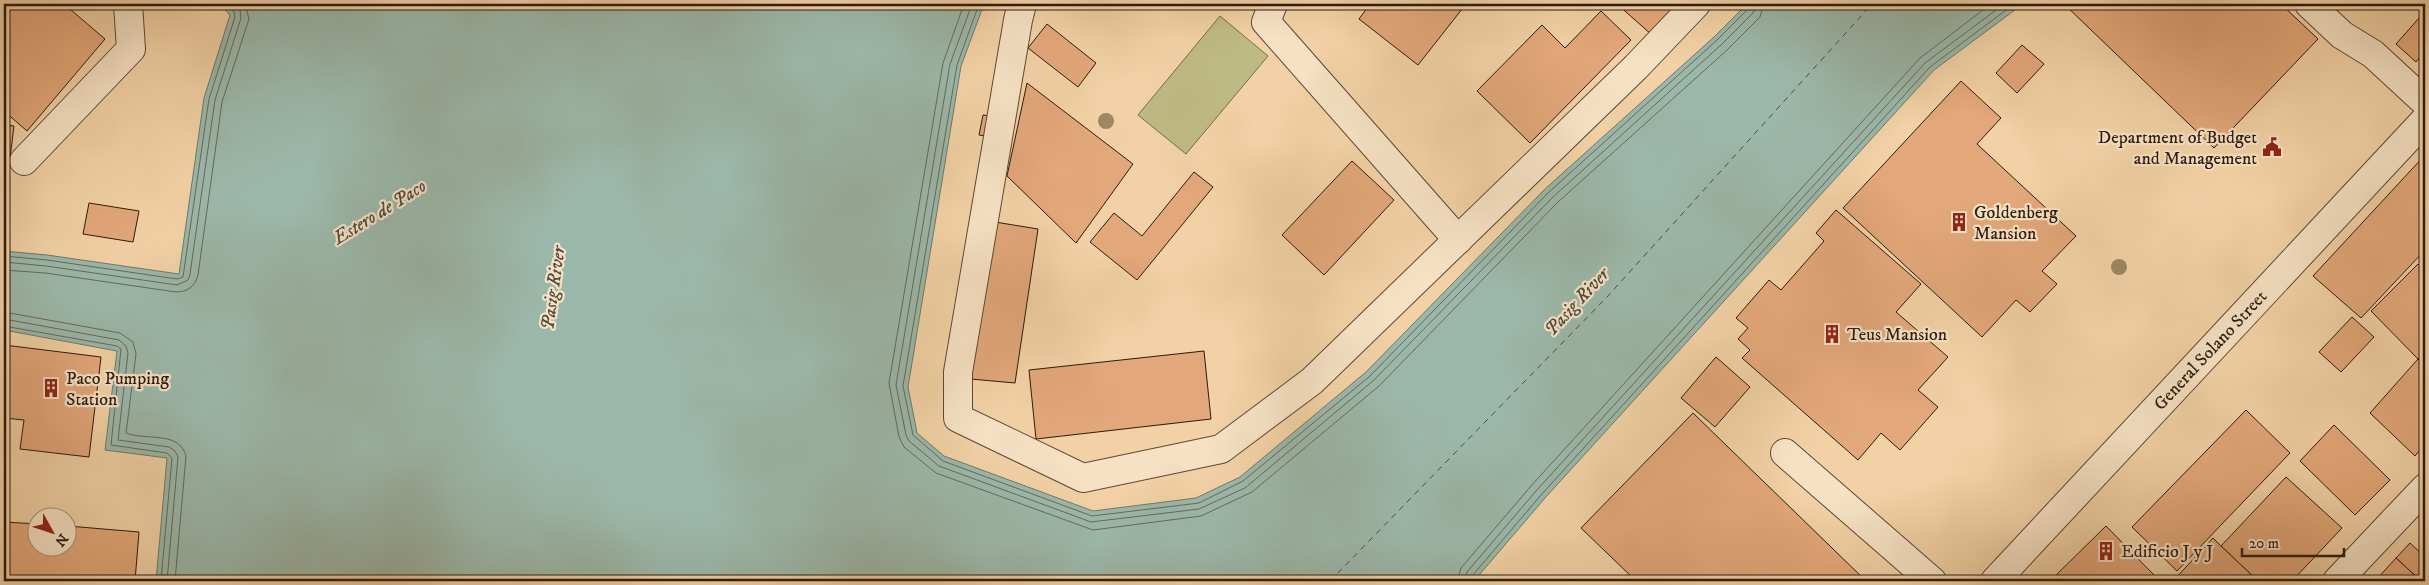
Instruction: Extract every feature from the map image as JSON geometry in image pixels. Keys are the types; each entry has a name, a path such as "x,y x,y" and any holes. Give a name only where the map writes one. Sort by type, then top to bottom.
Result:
{"street":[{"path":"24,161 131,49 128,4"},
{"path":"1022,4 958,372 958,418 1083,478 1221,448 1312,381 1636,67 1696,4"},
{"path":"1273,4 1266,22 1458,240"},
{"path":"2309,4 2342,35 2373,54 2425,102"},
{"name":"General Solano Street","path":"1995,581 2425,120"},
{"path":"1785,453 1932,581"},
{"path":"2337,581 2425,488"}],"shaded area":[{"path":"1220,16 1268,56 1186,154 1138,115"}],"water":[{"path":"219,4 984,4 961,66 908,387 917,433 944,456 1093,511 1196,498 1240,477 1366,372 1545,189 1714,37 1747,4 2023,4 1934,70 1545,498 1474,581 156,581 167,458 105,450 117,351 4,330 4,251 47,255 179,274 204,98 230,15"}],"building":[{"path":"4,4 64,4 105,39 27,131 4,111"},
{"path":"1370,4 1466,4 1418,65 1359,19"},
{"path":"1617,4 1681,4 1652,35"},
{"path":"2064,4 2281,4 2318,39 2214,148"},
{"path":"1601,11 1631,40 1530,143 1477,91 1542,25 1565,48"},
{"path":"2419,18 2425,24 2425,51 2416,62 2396,44"},
{"path":"1047,24 1096,63 1078,87 1028,48"},
{"path":"2022,45 2044,64 2017,93 1996,73"},
{"name":"Goldenberg Mansion","path":"1961,81 2001,118 1977,144 2076,236 2042,271 2057,284 2030,312 2016,300 1982,337 1843,208"},
{"path":"1027,83 1133,164 1076,243 1007,176"},
{"path":"983,115 997,117 993,137 979,135"},
{"path":"4,125 14,126 4,207"},
{"path":"2425,155 2425,250 2361,318 2313,276"},
{"path":"1352,161 1394,200 1324,275 1282,235"},
{"path":"1194,172 1213,187 1137,280 1090,242 1114,213 1142,236"},
{"path":"89,203 139,211 133,242 83,234"},
{"name":"Teus Mansion","path":"1836,210 1921,284 1896,312 1948,357 1918,390 1938,407 1900,450 1881,433 1858,460 1742,358 1750,350 1738,339 1748,328 1736,318 1769,280 1781,290 1824,241 1816,233"},
{"path":"995,222 1038,229 1015,383 971,379"},
{"path":"2418,264 2425,272 2425,352 2418,359 2371,311"},
{"path":"2352,317 2374,337 2341,372 2319,352"},
{"name":"Paco Pumping Station","path":"4,345 101,357 89,457 20,449 24,420 4,418"},
{"path":"1204,351 1211,419 1036,439 1029,370"},
{"path":"2425,352 2425,366 2418,359"},
{"path":"1716,357 1750,387 1715,427 1681,398"},
{"path":"2418,359 2425,366 2425,444 2415,456 2370,413"},
{"path":"2246,410 2290,453 2177,571 2132,527"},
{"path":"1693,413 1866,581 1636,581 1581,528"},
{"path":"2334,425 2390,480 2355,515 2300,461"},
{"path":"2286,477 2342,528 2292,581 2258,581 2221,546"},
{"path":"4,522 28,523 28,558 78,558 78,527 139,532 135,581 4,581"},
{"name":"Edificio J y J","path":"2106,526 2155,576 2150,581 2050,581"},
{"path":"2213,538 2221,546 2258,581 2173,581"},
{"path":"2410,543 2425,557 2425,581 2421,581 2396,558"},
{"path":"2396,558 2421,581 2375,581"}],"ferry route":[{"path":"1330,581 1607,297 1872,4"}],"place":[{"name":"Department of Budget and Management","path":"2272,147"},
{"name":"Goldenberg Mansion","path":"1959,222"},
{"name":"Teus Mansion","path":"1832,334"},
{"name":"Paco Pumping Station","path":"51,388"},
{"name":"Edificio J y J","path":"2106,551"}],"water label":[{"name":"Estero de Paco","path":"379,211"},
{"name":"Pasig River","path":"552,288"},
{"name":"Pasig River","path":"1576,301"}]}
